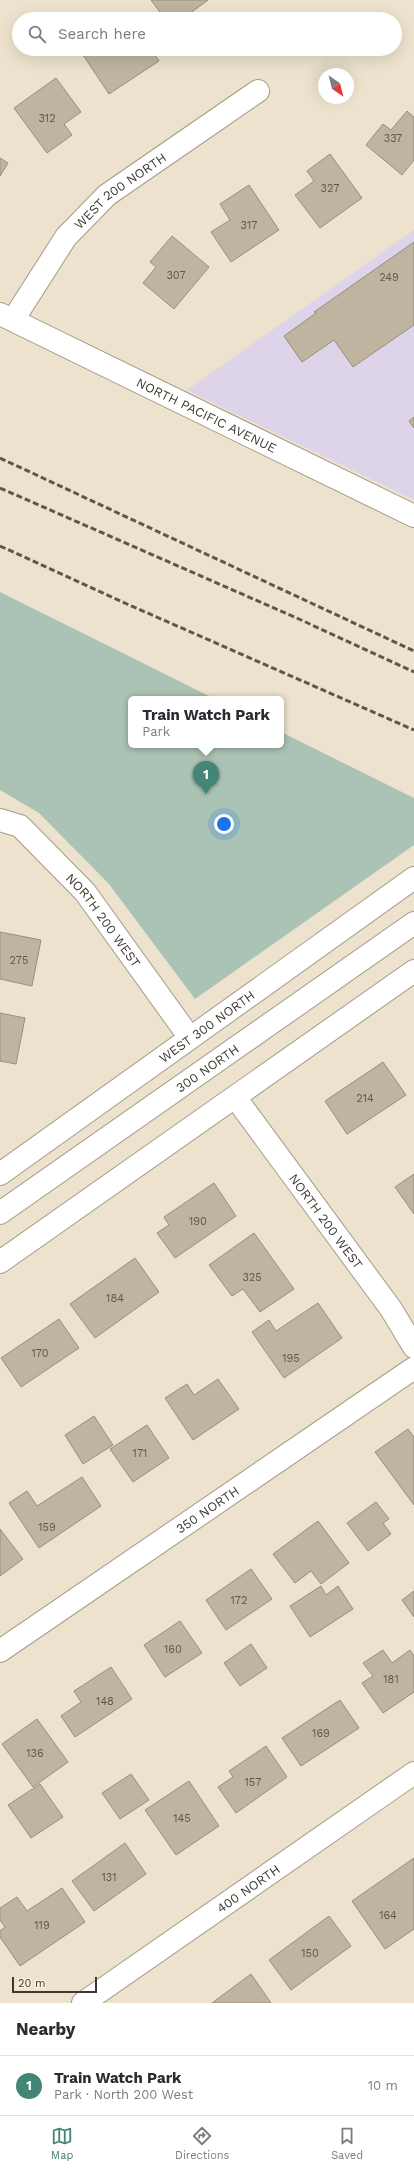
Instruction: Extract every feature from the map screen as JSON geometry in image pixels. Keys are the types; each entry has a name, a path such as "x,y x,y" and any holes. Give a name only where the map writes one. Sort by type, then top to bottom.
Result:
{"street":[{"name":"WEST 200 NORTH","path":"7,317 66,237 107,195 258,91"},
{"name":"NORTH PACIFIC AVENUE","path":"7,317 414,516"},
{"name":"NORTH 200 WEST","path":"0,820 20,826 85,892 190,1038"},
{"name":"WEST 300 NORTH","path":"0,1174 414,878"},
{"name":"300 NORTH","path":"0,1214 414,922"},
{"path":"0,1262 414,971"},
{"name":"NORTH 200 WEST","path":"235,1097 392,1308 414,1347"},
{"name":"350 NORTH","path":"0,1651 414,1368"},
{"name":"400 NORTH","path":"82,2003 414,1773"}],"shaded area":[{"path":"414,230 414,500 187,390"}],"green space":[{"path":"0,592 209,696 128,696 128,748 284,748 284,733 414,798 414,845 195,999 109,884 39,813 0,790"}],"building":[{"path":"151,0 208,0 192,12 160,12"},
{"path":"84,56 156,56 159,61 109,94"},
{"path":"56,78 81,112 64,124 72,135 47,153 14,108"},
{"path":"407,111 414,117 414,160 402,175 366,145 383,124 391,130"},
{"path":"330,154 362,198 320,228 295,195 314,181 307,171"},
{"path":"0,158 8,163 0,176"},
{"path":"249,185 279,230 231,262 211,232 230,220 220,204"},
{"path":"172,236 209,267 174,309 143,283 156,267 150,262"},
{"path":"414,242 414,325 353,367 334,340 302,362 284,336 316,313 314,312"},
{"path":"414,417 414,428 409,421"},
{"path":"0,932 41,940 32,986 0,979"},
{"path":"0,1013 25,1018 16,1064 0,1061"},
{"path":"383,1062 406,1095 347,1134 325,1101"},
{"path":"414,1174 414,1214 395,1187"},
{"path":"214,1183 236,1216 175,1258 157,1233 169,1225 164,1217"},
{"path":"254,1233 294,1289 260,1312 243,1289 232,1296 209,1265"},
{"path":"135,1258 159,1292 95,1338 70,1304"},
{"path":"318,1303 342,1338 284,1378 252,1332 269,1320 276,1331"},
{"path":"59,1319 79,1348 21,1387 1,1358"},
{"path":"218,1379 239,1409 193,1440 165,1398 187,1384 194,1395"},
{"path":"94,1416 113,1445 83,1464 65,1435"},
{"path":"147,1425 169,1458 133,1482 110,1449"},
{"path":"408,1429 414,1437 414,1505 375,1452"},
{"path":"82,1477 101,1506 39,1548 9,1503 27,1491 37,1506"},
{"path":"376,1502 389,1519 383,1523 391,1534 368,1551 347,1523"},
{"path":"318,1521 349,1563 321,1584 311,1571 295,1583 273,1554"},
{"path":"0,1529 23,1559 0,1576"},
{"path":"251,1569 272,1599 226,1630 206,1600"},
{"path":"321,1586 326,1595 338,1586 353,1609 310,1637 290,1606"},
{"path":"414,1591 414,1617 402,1600"},
{"path":"180,1621 202,1653 165,1677 144,1645"},
{"path":"251,1644 267,1668 240,1686 224,1663"},
{"path":"383,1650 392,1663 410,1650 414,1656 414,1692 383,1713 362,1683 373,1676 363,1663"},
{"path":"111,1667 132,1699 75,1737 61,1716 81,1702 74,1691"},
{"path":"340,1700 359,1728 301,1766 282,1738"},
{"path":"37,1719 68,1762 33,1787 2,1744"},
{"path":"266,1746 287,1777 236,1813 218,1787 233,1777 229,1771"},
{"path":"131,1774 149,1800 120,1819 102,1793"},
{"path":"189,1781 219,1826 176,1855 145,1810"},
{"path":"40,1784 63,1817 31,1838 8,1805"},
{"path":"125,1843 146,1874 94,1911 72,1881"},
{"path":"414,1858 414,1929 385,1949 352,1901"},
{"path":"62,1888 85,1922 20,1966 0,1937 0,1931 5,1927 0,1920 0,1908 17,1897 27,1911"},
{"path":"329,1916 351,1946 291,1990 269,1960"},
{"path":"251,1974 271,2003 212,2003"}],"railway":[{"path":"0,458 414,651"},
{"path":"0,488 299,619 414,672"},
{"path":"0,546 127,604 414,730"}],"place":[{"name":"Train Watch Park","path":"206,794"}]}
